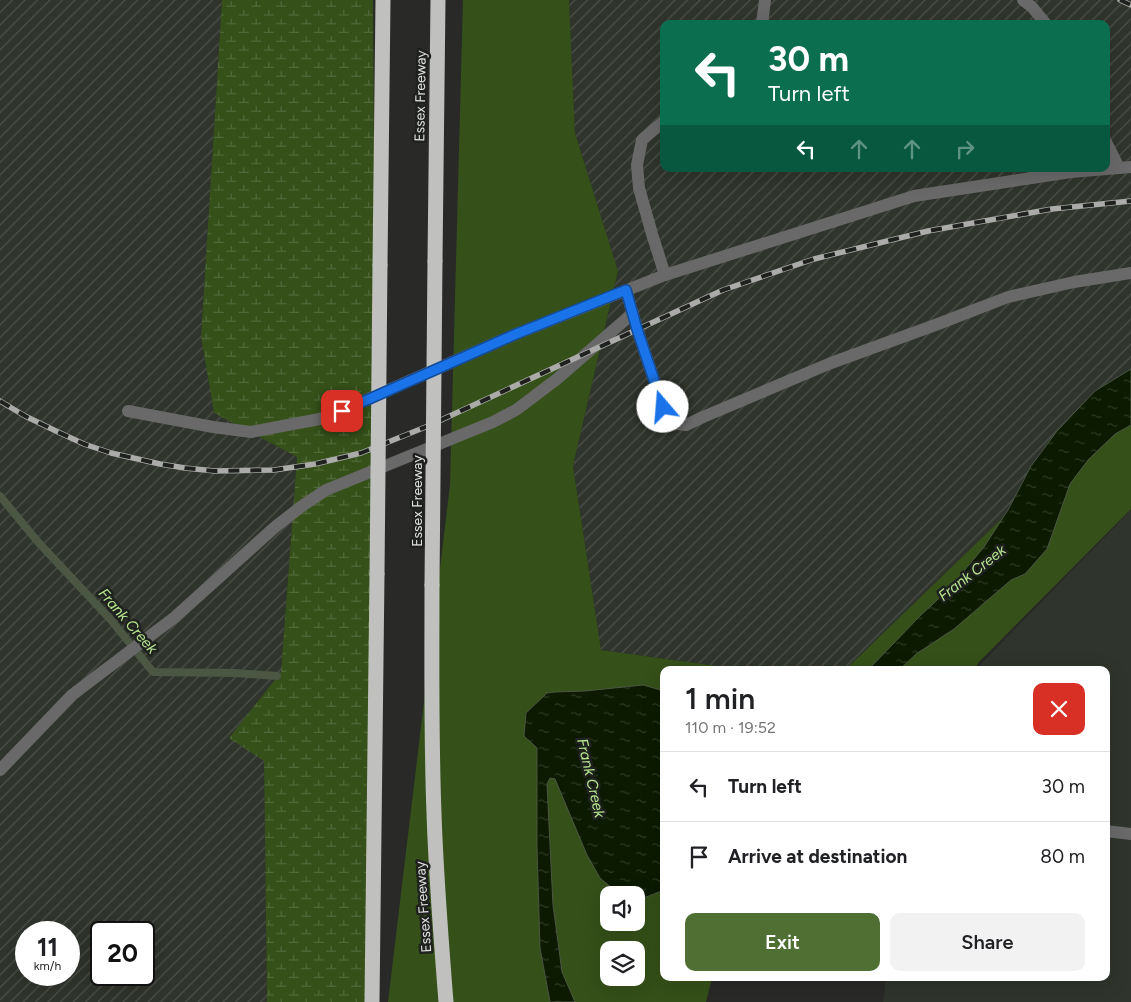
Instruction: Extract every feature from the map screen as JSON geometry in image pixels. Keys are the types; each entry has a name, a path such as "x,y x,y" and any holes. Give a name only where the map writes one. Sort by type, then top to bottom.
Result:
{"highway":[{"path":"372,1002 383,0"},
{"name":"Essex Freeway","path":"438,0 432,673 434,811 439,916 446,1002"}],"lane":[{"path":"762,20 765,0"},
{"path":"1023,0 1043,20"},
{"path":"660,125 642,140 637,165 639,188 665,275"},
{"path":"1110,147 1125,167"},
{"path":"1110,168 1125,167"},
{"path":"128,411 250,432 325,418 516,334 665,275 914,196 1071,172"},
{"path":"626,290 663,407 670,423 686,425 831,363 1008,297 1074,282 1131,273"},
{"path":"0,770 72,696 175,617 275,527 302,506 326,490 493,422 516,410 557,380 633,313"},
{"path":"1110,831 1131,834"}],"shaded area":[{"path":"0,0 222,0 201,337 214,413 297,457 281,672 264,761 267,1002 0,1002"},
{"path":"569,0 1131,0 1131,374 1018,503 849,666 717,666 601,650 573,466 618,271 575,133"},
{"path":"1131,510 1131,1002 883,1002 886,981 1110,981 1110,666 979,666"}],"green space":[{"path":"222,0 373,0 377,574 372,1002 267,1002 264,761 229,738 281,672 297,457 214,413 201,337"},
{"path":"463,0 569,0 575,133 618,271 573,466 601,650 717,666 660,666 660,981 711,981 706,1002 388,1002 450,485"},
{"path":"1131,374 1131,509 977,666 849,666 1018,503"}],"water":[{"path":"1131,369 1131,425 1115,434 1088,460 1070,484 1047,549 1025,574 1011,580 954,629 916,654 903,666 872,666 947,591 984,547 1008,510 1031,466 1057,431 1095,391"},
{"path":"643,685 660,690 660,892 645,897 645,886 609,886 600,878 587,855 555,779 550,778 547,784 553,905 562,972 575,1002 550,1002 540,948 537,748 524,736 526,713 547,693"}],"waterway":[{"name":"Frank Creek","path":"0,496 38,542 111,620 153,672 235,673 277,676"}],"railway":[{"path":"1120,0 1131,5"},
{"path":"0,401 25,416 84,444 111,453 160,464 215,471 274,470 315,464 361,453 428,426 723,290 814,259 928,231 1052,209 1131,201"}],"route":[{"path":"342,411 516,334 626,290 663,407"}]}
